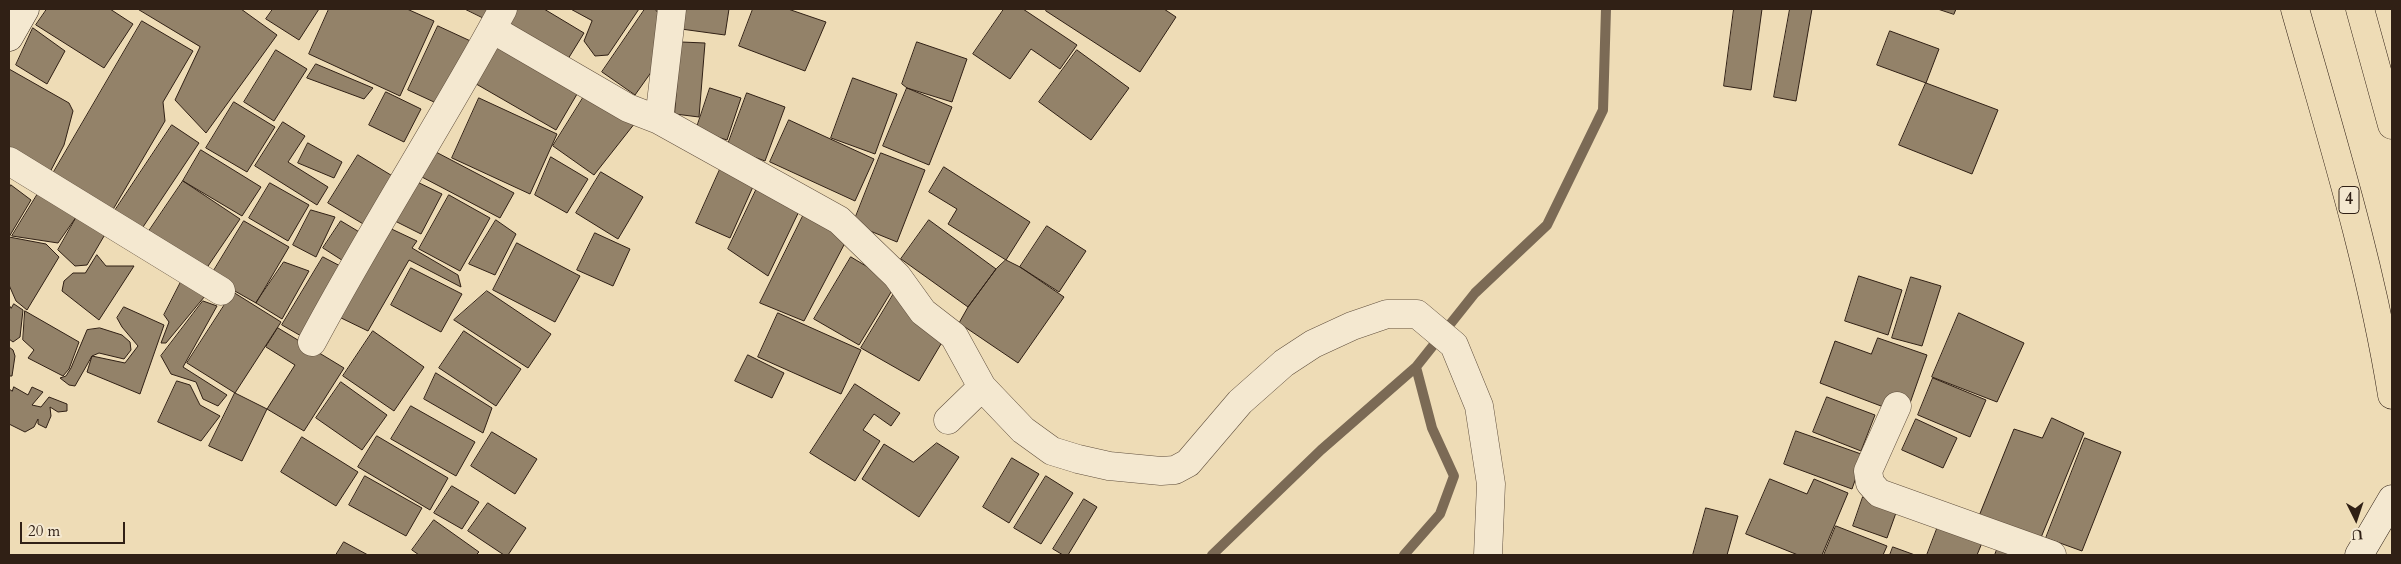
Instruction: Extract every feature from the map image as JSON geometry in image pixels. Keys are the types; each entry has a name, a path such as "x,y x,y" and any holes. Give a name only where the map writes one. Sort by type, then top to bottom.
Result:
{"highway":[{"name":"4","path":"2295,9 2342,172 2385,352 2392,394"},
{"path":"2360,9 2392,125"}],"street":[{"path":"9,36 25,9"},
{"path":"659,120 672,9"},
{"path":"312,342 357,258 449,107 498,19 628,108 659,120 839,220 897,276 924,312 954,336 982,388 1023,430 1052,451 1109,466 1161,471 1175,470 1188,464 1240,402 1284,363 1313,344 1352,326 1386,314 1417,314 1454,345 1479,406 1490,484 1488,555"},
{"path":"9,161 221,291"},
{"path":"948,420 982,388"},
{"path":"1897,406 1868,471 1870,483 1879,493 2052,555"},
{"path":"2359,555 2392,498"}],"building":[{"path":"47,9 110,9 133,24 104,68 36,25"},
{"path":"138,9 241,9 277,35 206,133 175,100 200,47"},
{"path":"273,9 319,9 299,40 266,19"},
{"path":"329,9 407,9 434,21 400,96 309,54"},
{"path":"465,9 498,9 492,22"},
{"path":"517,9 544,9 584,33 568,59 508,24"},
{"path":"571,9 639,9 608,55 595,56 584,41 592,21"},
{"path":"645,9 655,9 662,18 652,71 635,95 602,72"},
{"path":"684,9 729,9 725,35 681,29"},
{"path":"753,9 788,9 826,22 805,71 739,46"},
{"path":"1004,9 1023,9 1077,45 1060,69 1031,49 1010,79 973,54"},
{"path":"1047,9 1164,9 1176,17 1140,72 1046,11"},
{"path":"1734,9 1762,9 1751,90 1724,86"},
{"path":"1790,9 1812,9 1796,101 1774,97"},
{"path":"1938,9 1956,9 1954,14"},
{"path":"142,21 193,51 163,102 165,121 108,218 48,182"},
{"path":"438,26 477,44 447,108 408,90"},
{"path":"33,28 65,51 47,84 16,65"},
{"path":"1890,31 1939,49 1926,83 1877,65"},
{"path":"495,39 580,89 556,130 471,81"},
{"path":"681,42 705,43 699,117 675,114"},
{"path":"917,42 967,59 952,102 907,88 902,84"},
{"path":"276,50 307,69 274,121 244,102"},
{"path":"1077,50 1129,88 1091,140 1039,102"},
{"path":"316,64 373,88 364,99 307,78"},
{"path":"9,69 69,103 73,111 64,145 47,178 9,156"},
{"path":"853,78 897,94 875,154 831,138"},
{"path":"1926,83 1998,110 1972,174 1899,145"},
{"path":"710,88 741,98 727,140 696,130"},
{"path":"907,88 952,107 929,165 883,146"},
{"path":"588,90 635,123 594,175 553,146"},
{"path":"386,92 421,109 404,142 369,125"},
{"path":"747,93 785,107 765,161 727,147"},
{"path":"479,98 557,134 530,194 452,158"},
{"path":"234,102 275,127 247,172 206,148"},
{"path":"789,120 874,159 855,201 770,162"},
{"path":"283,122 305,136 288,162 328,187 317,205 255,166"},
{"path":"172,125 199,143 139,233 112,215"},
{"path":"308,143 342,162 334,178 298,163"},
{"path":"201,150 261,187 242,216 183,181"},
{"path":"434,151 514,193 500,218 420,176"},
{"path":"881,153 925,170 897,242 853,224"},
{"path":"358,155 399,180 370,228 328,203"},
{"path":"551,157 588,179 567,213 535,195"},
{"path":"722,165 756,180 730,238 696,223"},
{"path":"944,167 1030,222 1006,260 948,224 957,209 929,192"},
{"path":"601,172 643,197 618,239 576,213"},
{"path":"411,179 442,194 421,234 391,219"},
{"path":"183,181 240,219 204,272 147,234"},
{"path":"270,183 309,205 288,241 249,218"},
{"path":"759,184 803,203 768,276 728,249"},
{"path":"11,185 31,200 9,237 9,189"},
{"path":"42,187 79,213 58,243 12,236"},
{"path":"449,195 490,218 460,271 419,249"},
{"path":"311,210 335,217 316,257 293,245"},
{"path":"805,212 846,241 804,321 760,303"},
{"path":"79,213 107,231 87,265 75,266 58,250"},
{"path":"496,220 516,234 495,275 469,264"},
{"path":"929,220 996,269 968,307 901,259"},
{"path":"244,221 289,247 256,303 210,277"},
{"path":"341,221 366,236 348,264 323,248"},
{"path":"383,225 417,241 412,248 458,275 461,287 409,260 368,331 335,315"},
{"path":"1047,226 1086,251 1059,292 1020,267"},
{"path":"595,233 630,249 613,286 577,270"},
{"path":"9,237 46,244 59,257 27,310 16,301 9,285"},
{"path":"517,243 580,276 555,322 493,290"},
{"path":"97,255 106,266 134,266 99,320 62,291 64,281 73,273 85,273"},
{"path":"323,257 346,269 308,340 282,325"},
{"path":"851,257 896,284 859,345 814,319"},
{"path":"1006,260 1020,267 1064,297 1018,363 959,323 968,307 996,269"},
{"path":"284,262 309,271 282,319 256,303"},
{"path":"411,268 462,294 441,332 391,305"},
{"path":"184,276 210,290 166,343 161,343 169,322 164,315"},
{"path":"1859,276 1902,290 1888,335 1845,321"},
{"path":"1911,277 1941,286 1922,346 1892,338"},
{"path":"896,290 941,344 919,381 861,348"},
{"path":"487,291 551,334 528,368 454,320"},
{"path":"233,292 281,322 235,393 187,363"},
{"path":"203,301 217,306 183,367 227,395 218,406 203,399 196,382 171,374 161,356"},
{"path":"14,304 23,310 20,337 13,342 9,339 9,305 11,308"},
{"path":"124,307 164,325 140,394 87,372 92,356 125,363 138,346 117,318"},
{"path":"25,311 79,342 69,369 63,376 28,358 34,350 23,340"},
{"path":"778,313 861,350 841,394 758,357"},
{"path":"1959,313 2024,343 1997,402 1932,377"},
{"path":"100,328 122,335 130,342 131,350 124,359 99,353 92,356 75,386 69,385 60,378 66,376 71,368 87,330"},
{"path":"278,328 344,368 304,431 267,409 295,365 266,347"},
{"path":"373,331 424,367 394,411 343,376"},
{"path":"464,331 521,369 496,406 439,368"},
{"path":"1878,338 1927,355 1909,406 1889,409 1820,383 1835,341 1871,354"},
{"path":"9,347 13,350 15,356 12,376 9,376"},
{"path":"748,355 784,373 772,398 735,381"},
{"path":"436,373 492,408 483,433 424,399"},
{"path":"1933,378 1986,400 1970,437 1918,415"},
{"path":"177,381 190,385 200,405 220,416 201,441 158,422"},
{"path":"341,382 387,415 362,450 316,418"},
{"path":"855,384 900,413 891,426 874,414 863,430 880,441 855,481 810,453"},
{"path":"14,387 28,395 32,387 43,392 32,405 41,407 49,397 67,404 67,411 58,412 50,407 51,416 46,428 38,424 38,419 34,427 25,432 9,424 9,389 12,391"},
{"path":"235,393 267,409 242,461 209,446"},
{"path":"1827,397 1875,415 1861,451 1813,432"},
{"path":"411,406 475,442 456,476 391,439"},
{"path":"2052,418 2084,433 2040,540 1979,516 2014,429 2042,438"},
{"path":"1916,419 1957,438 1943,468 1902,450"},
{"path":"1796,431 1864,455 1852,489 1784,464"},
{"path":"492,432 537,459 515,494 471,466"},
{"path":"377,436 448,478 430,510 358,467"},
{"path":"302,437 358,472 336,506 281,472"},
{"path":"2085,438 2121,452 2082,551 2046,538"},
{"path":"937,443 959,457 919,517 862,479 884,444 913,462"},
{"path":"1012,458 1039,474 1009,523 983,507"},
{"path":"365,476 422,508 406,536 349,505"},
{"path":"1046,476 1073,493 1041,544 1014,528"},
{"path":"1770,479 1807,494 1814,479 1848,493 1822,555 1798,555 1746,534"},
{"path":"452,486 479,502 462,529 434,513"},
{"path":"1863,497 1897,510 1887,538 1853,526"},
{"path":"1084,499 1097,507 1068,555 1063,555 1053,549"},
{"path":"488,503 526,528 508,555 504,555 468,531"},
{"path":"1706,508 1738,516 1727,555 1693,555"},
{"path":"434,520 479,552 476,555 419,555 412,550"},
{"path":"1940,521 1984,538 1977,555 1927,555"},
{"path":"1836,526 1887,546 1883,555 1824,555"},
{"path":"344,542 368,555 336,555"},
{"path":"1999,544 2029,555 1995,555"},
{"path":"1893,547 1915,555 1890,555"}],"waterway":[{"path":"1404,555 1440,514 1454,476 1432,428 1416,367 1475,293 1547,225 1603,110 1606,9"},
{"path":"1212,555 1321,450 1416,367"}]}
